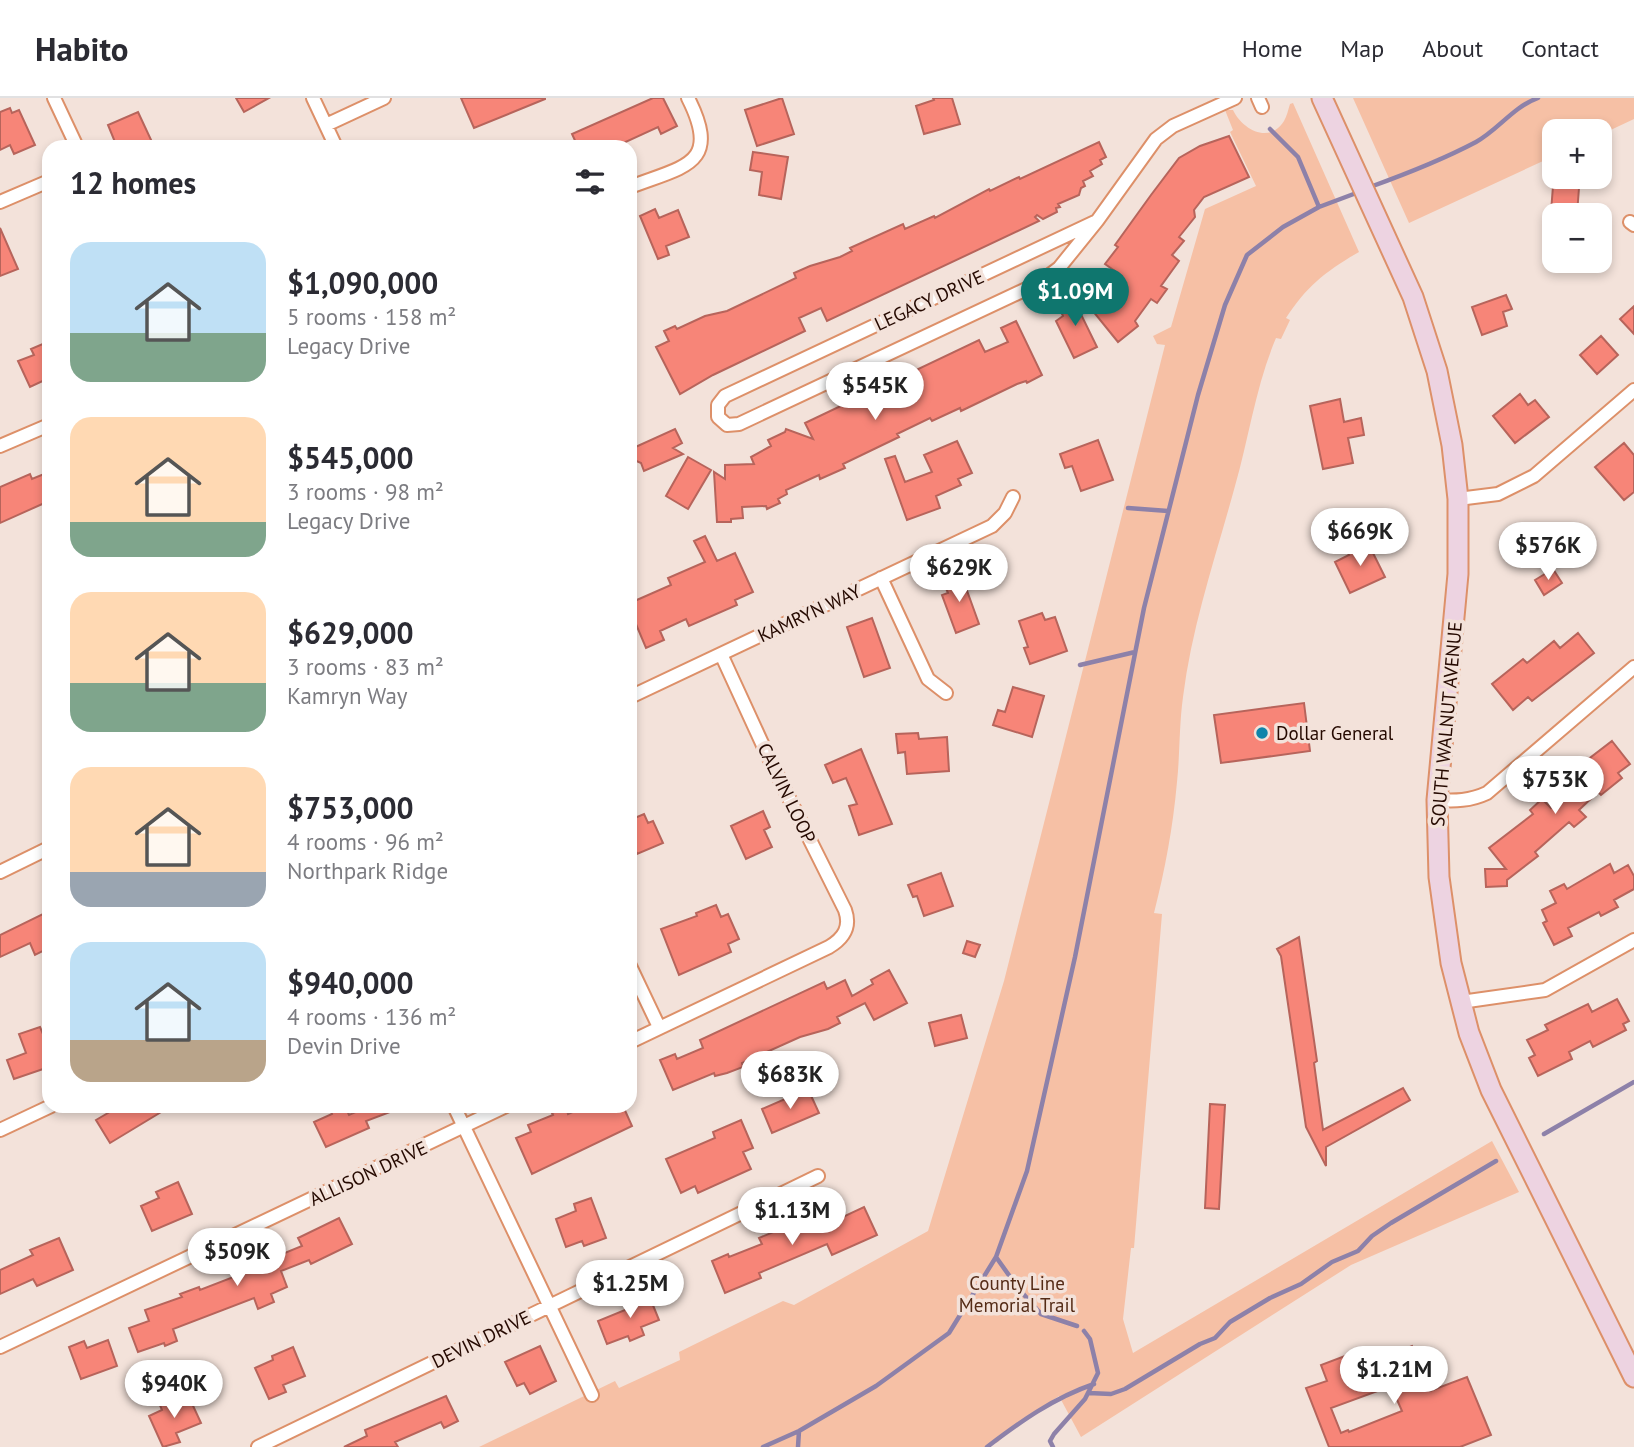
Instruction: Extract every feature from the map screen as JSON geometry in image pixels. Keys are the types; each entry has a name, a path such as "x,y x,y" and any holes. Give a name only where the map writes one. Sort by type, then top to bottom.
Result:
{"street":[{"path":"54,98 74,140"},
{"path":"313,98 333,140"},
{"path":"326,125 384,98"},
{"path":"637,184 682,166 698,154 702,146 701,129 688,98"},
{"name":"LEGACY DRIVE","path":"1097,221 726,396 718,405 718,417 727,425 739,424 1039,282 1059,268 1097,221 1156,139 1173,126 1235,98"},
{"name":"SOUTH WALNUT AVENUE","path":"1322,98 1413,297 1434,362 1448,424 1458,499 1458,586 1437,800 1437,838 1444,922 1451,963 1473,1044 1491,1090 1634,1377"},
{"path":"0,202 42,184"},
{"path":"1458,499 1498,494 1534,476 1634,390"},
{"path":"0,446 42,428"},
{"name":"KAMRYN WAY","path":"637,694 992,526 1005,513 1013,497"},
{"path":"881,579 928,678 946,693"},
{"name":"CALVIN LOOP","path":"659,1027 829,947 846,932 845,910 766,752 721,654"},
{"path":"1437,800 1460,801 1487,793 1634,667"},
{"path":"0,873 42,852"},
{"path":"1461,1002 1545,990 1634,940"},
{"path":"637,981 659,1027 637,1038"},
{"path":"0,1130 42,1110"},
{"path":"457,1113 592,1395"},
{"name":"ALLISON DRIVE","path":"0,1347 493,1113"},
{"name":"DEVIN DRIVE","path":"258,1447 818,1176"}],"green space":[{"path":"1353,98 1634,98 1634,119 1612,129 1612,119 1542,119 1542,162 1409,223"},
{"name":"County Line Memorial Trail","path":"1293,103 1359,252 1310,288 1286,318 1290,320 1281,339 1276,338 1258,393 1192,644 1182,708 1173,815 1154,913 1162,914 1134,1248 1131,1248 1123,1319 1133,1353 1492,1141 1519,1192 1351,1265 1081,1437 1059,1396 1014,1426 998,1442 986,1447 479,1447 615,1381 619,1388 680,1360 679,1352 783,1301 794,1305 928,1231 1004,981 1165,345 1157,344 1153,336 1171,327 1205,209 1256,186 1230,132 1233,130 1225,110 1233,110 1249,128 1264,133 1278,128"}],"building":[{"path":"236,98 269,98 244,112"},
{"path":"461,98 545,98 545,99 474,128"},
{"path":"653,98 663,98 677,126 661,134 658,127 630,140 575,140 572,134"},
{"path":"782,98 794,134 757,146 745,110"},
{"path":"933,98 952,98 960,124 924,134 916,106 934,100"},
{"path":"10,108 12,113 19,110 35,145 14,154 10,145 0,150 0,112"},
{"path":"138,112 151,140 114,140 108,125"},
{"path":"1229,136 1249,177 1204,197 1194,210 1195,217 1179,237 1184,241 1172,255 1179,261 1161,286 1167,289 1157,303 1151,299 1135,321 1138,326 1118,342 1079,294 1091,284 1105,301 1122,276 1105,264 1118,247 1115,245 1151,195 1179,158 1200,146"},
{"path":"1099,142 1106,157 1100,160 1102,164 1090,171 1093,176 1083,181 1085,186 1081,188 1079,195 1058,204 1060,207 1056,208 1057,212 1043,219 1037,215 1035,217 1039,221 827,321 821,308 799,318 805,331 713,375 680,394 656,347 669,341 664,331 727,311 796,278 794,273 840,257 852,251 850,248 903,224 905,229 934,216 935,218 989,189 990,191 1019,177 1020,179"},
{"path":"753,152 788,157 781,199 759,195 762,172 750,170"},
{"path":"1553,189 1579,189 1578,203 1552,203"},
{"path":"655,209 659,218 678,210 689,237 666,246 669,255 658,259 640,216"},
{"path":"0,228 18,269 0,276"},
{"path":"1506,295 1512,309 1503,312 1507,326 1482,335 1472,307"},
{"path":"1072,296 1097,347 1074,358 1056,321 1063,316 1057,303"},
{"path":"1634,306 1634,334 1620,319"},
{"path":"1016,321 1042,375 961,411 960,408 932,421 930,418 897,434 899,437 843,464 845,468 820,479 819,475 786,490 787,494 778,499 780,503 767,509 766,506 742,507 743,518 731,519 731,522 717,522 714,472 725,479 725,465 754,464 751,457 771,446 768,440 786,429 813,439 805,423 979,340 985,352 1008,342 1001,328"},
{"path":"1601,336 1618,355 1597,374 1580,355"},
{"path":"42,344 42,381 30,387 18,361 34,355 31,349"},
{"path":"1520,394 1528,405 1535,400 1549,417 1515,443 1493,416"},
{"path":"1340,399 1344,422 1361,418 1364,435 1348,438 1353,463 1323,469 1310,406"},
{"path":"675,429 682,443 673,448 683,454 644,471 641,463 637,461 637,446"},
{"path":"1098,440 1113,480 1081,491 1072,466 1065,468 1060,454"},
{"path":"957,441 972,473 958,479 961,485 936,496 940,508 907,520 885,459 895,456 905,482 932,472 924,455"},
{"path":"1624,443 1634,455 1634,492 1624,500 1595,467"},
{"path":"688,457 711,470 688,509 666,496"},
{"path":"30,474 32,479 42,475 42,504 0,523 0,487"},
{"path":"705,536 717,561 735,553 753,592 735,600 737,605 689,626 686,619 660,631 664,640 646,648 637,627 637,600 671,585 668,578 705,562 694,541"},
{"path":"1369,545 1385,577 1350,593 1335,562 1349,555 1346,551 1357,546 1359,550"},
{"path":"1553,569 1562,583 1544,595 1535,580"},
{"path":"961,574 979,624 956,633 942,595 948,593 943,581"},
{"path":"1042,613 1045,620 1055,617 1067,651 1030,664 1024,648 1028,647 1019,621"},
{"path":"872,618 890,668 864,677 847,627"},
{"path":"1578,633 1594,653 1532,701 1528,697 1513,710 1492,684 1523,659 1527,663 1554,641 1560,648"},
{"path":"1013,687 1044,696 1032,737 993,725 998,710 1005,712"},
{"name":"Dollar General","path":"1304,703 1310,751 1221,763 1214,715"},
{"path":"918,733 919,739 947,737 949,771 907,774 905,752 898,753 896,734"},
{"path":"1612,741 1630,764 1618,773 1622,778 1601,795 1598,792 1579,810 1586,817 1574,827 1569,822 1535,852 1538,856 1507,880 1507,886 1486,887 1485,869 1506,869 1489,848 1533,814 1530,810 1542,799 1551,808 1586,776 1578,767"},
{"path":"861,749 892,824 859,835 849,806 857,804 846,778 833,783 825,765"},
{"path":"763,811 770,827 764,830 772,847 746,859 731,826"},
{"path":"644,814 648,823 653,821 663,843 637,854 637,817"},
{"path":"1610,864 1614,873 1628,865 1634,876 1634,889 1614,900 1618,907 1601,916 1599,912 1568,928 1572,936 1554,945 1543,923 1547,921 1542,910 1556,903 1550,891 1564,884 1567,889"},
{"path":"941,873 953,906 924,916 917,896 913,897 908,885"},
{"path":"716,905 721,917 728,914 739,939 728,944 731,952 679,975 661,929 697,916 696,913"},
{"path":"42,914 42,952 35,955 30,943 0,957 0,935"},
{"path":"1299,937 1317,1061 1314,1063 1323,1130 1403,1088 1410,1100 1326,1147 1326,1166 1306,1127 1281,956 1277,949"},
{"path":"967,941 980,945 975,957 963,953"},
{"path":"889,970 907,1003 874,1020 865,1003 837,1017 840,1023 828,1029 800,1037 742,1063 743,1067 715,1076 714,1073 673,1090 660,1060 675,1054 677,1059 703,1048 700,1040 824,982 827,989 845,980 852,996 873,984 871,980"},
{"path":"1617,999 1629,1021 1623,1024 1626,1030 1593,1047 1590,1041 1569,1052 1572,1059 1538,1076 1529,1058 1535,1055 1527,1040 1548,1030 1545,1025 1588,1004 1592,1012"},
{"path":"961,1015 967,1038 935,1046 929,1023"},
{"path":"40,1027 42,1069 14,1079 7,1060 26,1053 19,1034"},
{"path":"808,1089 819,1113 772,1133 762,1109"},
{"path":"1210,1104 1225,1105 1219,1209 1205,1208"},
{"path":"108,1113 159,1113 110,1143 96,1120"},
{"path":"387,1113 366,1121 369,1128 326,1147 314,1122 332,1114"},
{"path":"552,1113 626,1113 632,1126 532,1174 516,1138 531,1132 528,1125 553,1115"},
{"path":"741,1120 753,1148 743,1152 751,1169 698,1193 695,1186 681,1193 666,1159 715,1138 713,1132"},
{"path":"178,1182 192,1214 152,1231 141,1206 159,1198 156,1192"},
{"path":"591,1198 606,1238 584,1246 582,1241 566,1247 556,1219 576,1211 574,1204"},
{"path":"864,1207 877,1235 832,1255 827,1244 759,1273 761,1278 725,1293 712,1261 762,1244 759,1238 807,1218 813,1231"},
{"path":"339,1218 352,1244 311,1264 309,1260 281,1271 287,1287 271,1294 274,1302 258,1309 254,1298 173,1329 177,1341 138,1352 129,1328 149,1321 145,1310 182,1297 180,1294 199,1287 200,1290 244,1273 243,1270 302,1246 298,1238"},
{"path":"59,1238 73,1270 37,1286 33,1279 0,1294 0,1270 33,1255 30,1250"},
{"path":"648,1293 659,1320 641,1327 644,1335 630,1341 628,1336 607,1344 598,1321 630,1308 627,1301"},
{"path":"108,1340 117,1366 81,1379 69,1347 84,1341 87,1348"},
{"path":"540,1346 556,1381 530,1394 524,1383 517,1386 505,1362"},
{"path":"1412,1346 1430,1391 1467,1377 1491,1435 1460,1447 1329,1447 1306,1388 1327,1381 1321,1365 1358,1351 1364,1366","holes":["1391,1386 1402,1411 1341,1433 1331,1408"]},
{"path":"293,1347 305,1376 283,1385 286,1392 269,1399 255,1368 273,1360 272,1356"},
{"path":"174,1396 177,1402 189,1397 201,1423 176,1433 180,1442 163,1447 149,1416 162,1410 159,1403"},
{"path":"446,1396 458,1421 444,1428 441,1422 395,1442 398,1447 344,1447 367,1436 365,1430"}],"waterway":[{"path":"1370,187 1476,142 1521,107 1538,98"},
{"path":"1270,129 1298,157 1319,207"},
{"path":"763,1447 799,1431 876,1386 949,1333 996,1257 1027,1171 1075,957 1144,608 1198,395 1225,305 1247,255 1283,227 1319,207 1359,192"},
{"path":"1128,508 1168,511"},
{"path":"1080,665 1135,652"},
{"path":"1544,1134 1634,1082"},
{"path":"1089,1393 1111,1394 1125,1389 1200,1344 1215,1338 1230,1322 1270,1298 1301,1284 1332,1262 1358,1251 1372,1236 1391,1223 1496,1161"},
{"path":"996,1257 1041,1314 1077,1326"},
{"path":"1053,1447 1050,1441 1054,1434 1085,1399 1098,1373 1090,1339 1084,1331"},
{"path":"987,1447 1051,1403 1094,1384"},
{"path":"798,1447 799,1431"}],"place":[{"name":"Dollar General","path":"1262,733"}]}
